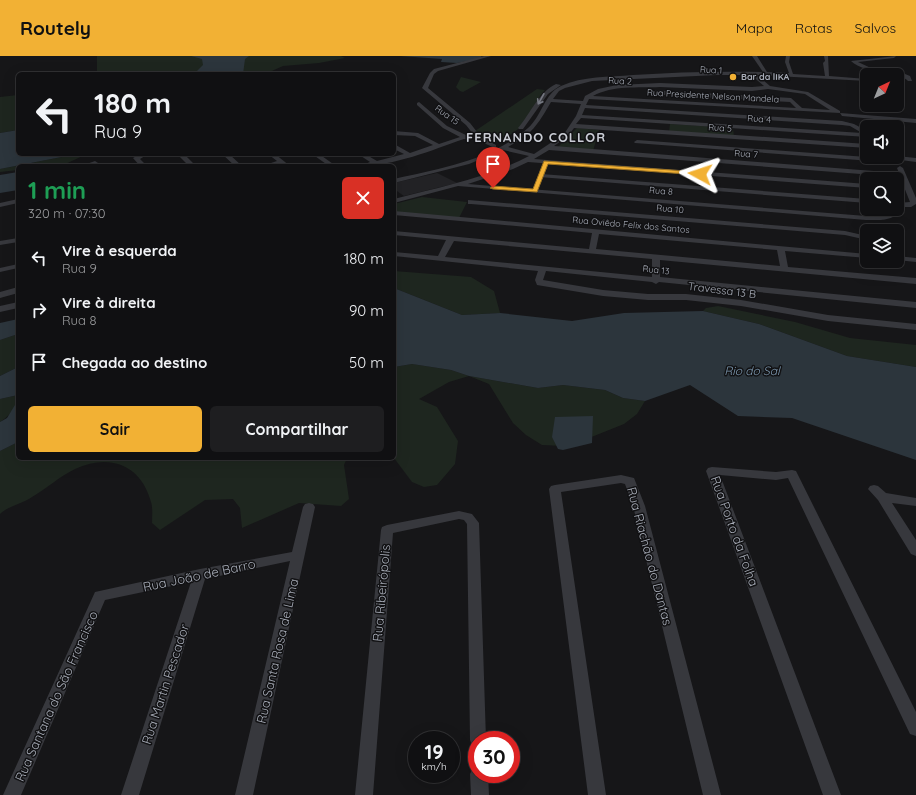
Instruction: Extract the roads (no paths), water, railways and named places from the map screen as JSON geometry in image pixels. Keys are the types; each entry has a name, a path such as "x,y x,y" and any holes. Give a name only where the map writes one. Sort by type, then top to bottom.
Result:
{"street":[{"path":"489,56 436,70 432,73 425,88 463,120 480,139 492,147"},
{"path":"754,56 765,72"},
{"path":"788,56 788,65 791,73"},
{"path":"826,56 827,62 825,63 830,75"},
{"path":"894,57 853,61 870,71 903,75 908,77 907,81"},
{"path":"396,180 441,168 492,147 513,134 532,116 543,95 556,85 591,78 699,71 791,73 860,78"},
{"path":"396,176 468,162 502,148 532,128 540,119 549,100 558,90 573,84 599,79 643,75 752,73 846,77"},
{"path":"752,73 768,87"},
{"name":"Rua 1","path":"661,75 739,79"},
{"path":"754,80 761,80"},
{"path":"904,81 916,82"},
{"path":"398,200 460,185 496,174 536,156 550,148 564,137 579,116 582,104 587,97 602,89 679,85 761,89 768,87 806,93 860,123"},
{"name":"Rua 2","path":"630,88 667,93 791,100 801,110"},
{"path":"731,88 732,97"},
{"path":"667,93 667,102"},
{"name":"Rua Presidente Nelson Mandela","path":"587,97 801,110 885,117"},
{"name":"Rua 4","path":"549,100 707,114 842,123 852,125 860,130"},
{"name":"Rua 15","path":"419,104 444,127 466,138 492,147"},
{"path":"734,106 736,116"},
{"path":"707,114 708,125"},
{"name":"Rua 4","path":"579,116 860,134"},
{"path":"885,117 916,121"},
{"path":"885,117 899,123 916,124"},
{"path":"666,133 667,122"},
{"name":"Rua 5","path":"573,126 787,142 860,146"},
{"path":"737,127 740,138"},
{"path":"635,155 640,131"},
{"path":"396,133 419,135 439,146"},
{"path":"372,164 409,156 466,138"},
{"name":"Rua 5","path":"637,142 765,152 860,157"},
{"path":"787,142 790,153"},
{"path":"396,147 409,156"},
{"path":"502,148 536,156"},
{"name":"Rua 7","path":"550,148 860,174"},
{"path":"765,152 768,165"},
{"path":"140,156 136,158 142,164"},
{"path":"182,156 190,164"},
{"path":"227,156 237,164"},
{"path":"274,156 284,164"},
{"path":"318,156 330,164"},
{"path":"364,156 376,163"},
{"path":"663,171 665,158"},
{"name":"Rua 5","path":"904,159 916,160"},
{"path":"526,160 860,186"},
{"path":"538,183 546,162"},
{"path":"712,189 713,175"},
{"name":"Rua 8","path":"460,185 471,202 538,183 661,193 714,206 774,202 860,201"},
{"name":"Rua 8","path":"538,183 605,196 712,189 774,202 860,215"},
{"name":"Rua 8","path":"904,189 907,189 914,204 904,205"},
{"path":"602,214 605,196"},
{"path":"0,205 16,201"},
{"name":"Rua Oviêdo Felix dos Santos","path":"396,213 471,202 596,231 660,228 780,248 811,241 860,254"},
{"name":"Rua 10","path":"471,202 602,214 660,228 715,223 811,241 845,233 860,236"},
{"path":"714,206 715,223"},
{"name":"Rua 8","path":"867,216 880,218 887,216"},
{"path":"592,252 596,231"},
{"name":"Rua 13","path":"396,233 916,281"},
{"path":"440,259 451,239"},
{"path":"0,244 16,240"},
{"path":"780,248 785,270"},
{"name":"Rua 13","path":"396,254 916,305"},
{"path":"656,258 656,280"},
{"path":"904,259 916,260"},
{"path":"0,265 16,261"},
{"path":"0,270 16,266"},
{"name":"Travessa 13 B","path":"543,269 539,280 541,283 591,291 635,296 686,298 741,303 828,318 916,327"},
{"path":"0,295 16,291"},
{"path":"0,309 16,305"},
{"name":"Rua Porto da Folha","path":"832,795 712,471 776,476 792,474 916,728"},
{"name":"Rua Riachão do Dantas","path":"597,795 555,489 621,479 630,482 638,506 712,795"},
{"path":"916,502 878,493 916,551"},
{"name":"Rua Santa Rosa de Lima","path":"244,795 309,507"},
{"name":"Rua Ribeirópolis","path":"364,795 387,530 452,516 465,516 472,521 478,731"},
{"name":"Rua João de Barro","path":"100,596 291,556 298,558"},
{"name":"Rua Martin Pescador","path":"130,795 200,574"},
{"name":"Rua Santana do São Francisco","path":"12,795 100,596"},
{"path":"479,783 480,795"}],"water":[{"path":"191,56 249,56 245,59 243,72 196,72 203,65 202,59"},
{"path":"400,56 481,56 482,58 457,63 441,62 442,59"},
{"path":"16,130 16,156 67,156 26,164 16,164 16,166 0,169 0,133"},
{"path":"16,172 16,190 0,193 0,175"},
{"name":"Rio do Sal","path":"396,289 462,315 500,313 572,321 624,313 703,311 759,324 847,356 916,367 916,460 792,418 738,416 690,385 645,401 623,398 605,390 563,385 538,388 469,376 451,370 412,364 396,367"},
{"path":"16,319 16,335 0,340 0,323"},
{"path":"16,368 16,395 0,399 0,376"},
{"path":"16,403 16,443 0,451 0,422 7,418"},
{"path":"593,416 592,443 563,450 558,449 552,437 555,417"}],"place":[{"name":"Bar da lIKA","path":"733,77"}],"district":[{"name":"FERNANDO COLLOR","path":"536,137"}]}
